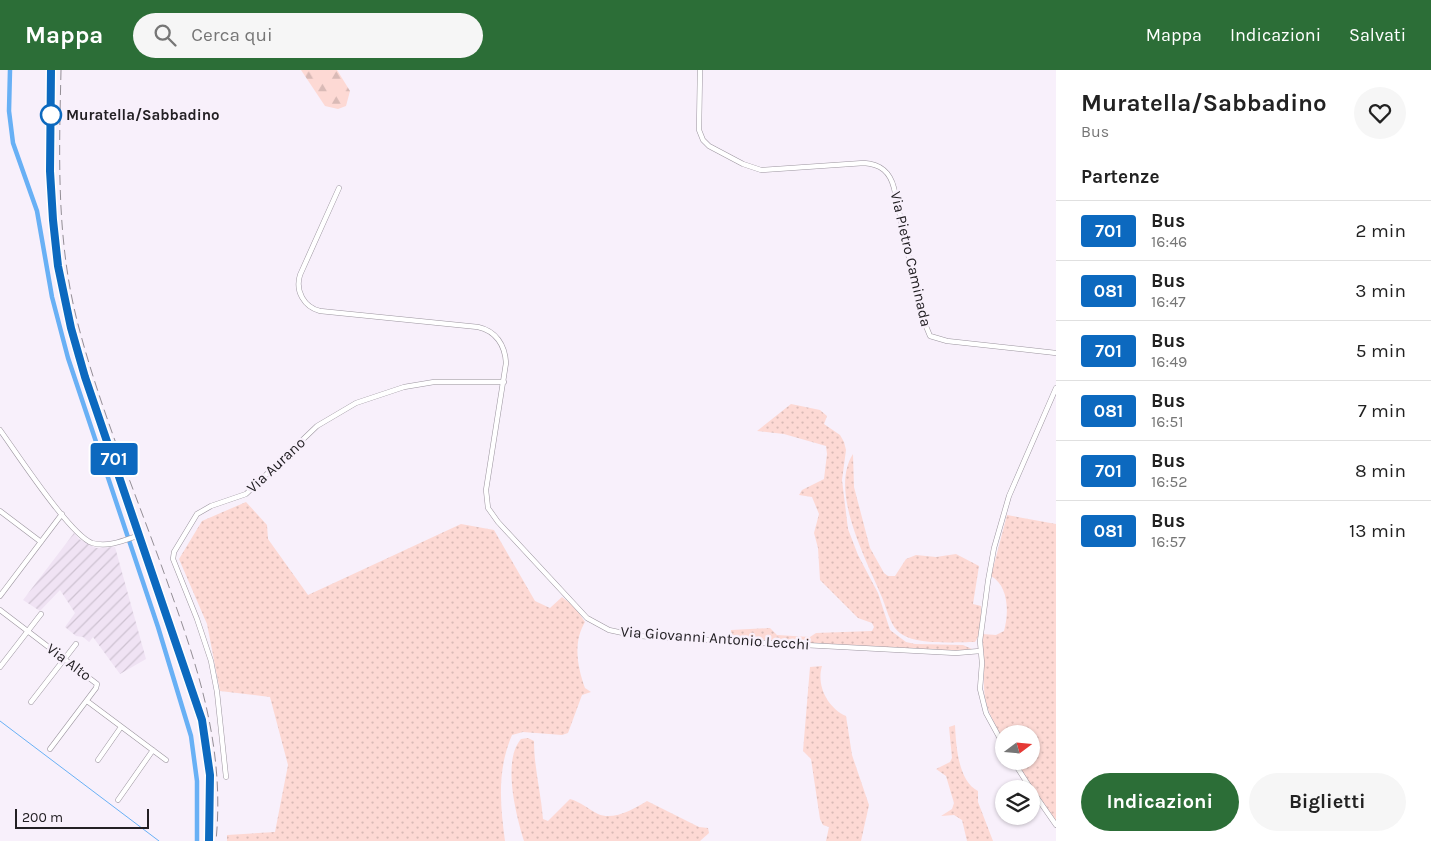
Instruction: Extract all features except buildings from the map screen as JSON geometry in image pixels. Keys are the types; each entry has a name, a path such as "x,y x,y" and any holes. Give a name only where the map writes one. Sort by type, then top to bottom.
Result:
{"street":[{"path":"52,70 51,194 61,282 80,364 203,724 211,780 209,841"},
{"name":"Via Pietro Caminada","path":"700,70 699,130 706,143 720,152 750,168 767,171 864,163 878,165 885,170 894,188 921,314 930,336 948,341 1056,353"},
{"name":"Via Giovanni Antonio Lecchi","path":"338,188 300,275 298,285 303,300 311,307 320,311 445,323 486,330 496,336 503,347 506,363 486,490 488,508 576,608 594,623 616,632 637,636 947,652 980,651"},
{"name":"Via Aurano","path":"226,777 218,701 212,667 197,619 172,559 193,519 206,508 246,494 317,426 356,403 389,391 411,386 442,382 504,382"},
{"path":"995,728 982,701 980,651 988,581 997,538 1010,496 1056,388"},
{"path":"0,430 62,514 81,536 91,543 109,544 140,535"},
{"path":"0,511 41,542"},
{"path":"0,596 62,514"},
{"name":"Via Alto","path":"0,610 96,683 96,688 87,701 50,749"},
{"path":"0,667 41,614"},
{"path":"31,702 76,644"},
{"path":"87,701 166,760"},
{"path":"98,760 121,727"},
{"path":"118,800 153,750"},
{"path":"1040,802 1056,825"}],"shaded area":[{"path":"74,533 79,539 96,548 115,547 146,659 120,674 93,637 89,642 83,637 76,636 65,627 75,613 60,590 40,611 23,600"}],"green space":[{"path":"301,70 337,70 350,91 346,106 338,109 325,106"},
{"path":"791,404 820,410 827,416 824,424 840,435 844,442 846,450 842,480 848,529 858,555 878,593 890,630 906,642 915,644 963,645 972,649 960,652 731,640 731,630 770,628 777,635 810,637 816,633 872,631 874,627 872,623 858,618 820,580 818,548 814,533 819,514 812,497 799,495 802,490 824,479 826,446 784,434 757,431"},
{"path":"853,454 854,487 870,548 884,573 888,576 895,576 906,559 916,555 936,557 956,554 979,566 973,604 981,606 981,620 979,634 975,642 918,640 903,635 895,628 859,544 847,505 845,487 847,469"},
{"path":"246,502 267,525 268,539 308,595 461,524 494,530 535,601 550,608 562,597 575,607 585,622 579,638 578,663 585,688 591,692 582,695 568,733 562,735 523,732 512,735 504,761 501,787 505,841 227,841 227,835 275,832 288,765 270,697 220,691 207,624 179,559 202,521"},
{"path":"1007,515 1056,524 1056,822 1040,798 1040,780 1028,780 1021,770 1040,770 1040,725 995,725 986,702 982,634 996,635 1004,631 1007,616 1004,593 997,580 991,576"},
{"path":"822,666 822,688 825,696 834,708 846,716 852,755 869,805 861,841 826,841 829,827 823,825 820,819 811,759 803,751 810,667"},
{"path":"955,725 959,762 966,779 978,791 978,802 993,841 967,841 962,820 954,815 941,816 952,809 954,803 946,776 936,769 950,762 952,758 949,727"},
{"path":"528,738 534,741 543,819 548,821 570,799 604,816 623,813 647,801 699,827 708,828 709,833 700,841 524,841 517,817 511,774 515,749 521,739"}],"waterway":[{"path":"10,70 9,111 13,143 37,211 52,297 68,358 158,627 191,736 197,781 197,841"},
{"path":"0,721 159,841"}],"railway":[{"path":"61,70 61,200 66,264 72,296 79,328 98,393 157,552 199,679 207,710 217,774 216,841"}],"bus line":[{"name":"701","path":"51,70 51,194 61,282 77,352 85,377 130,504 205,731 211,786 209,841"}],"place":[{"name":"Muratella/Sabbadino","path":"51,115"}]}
